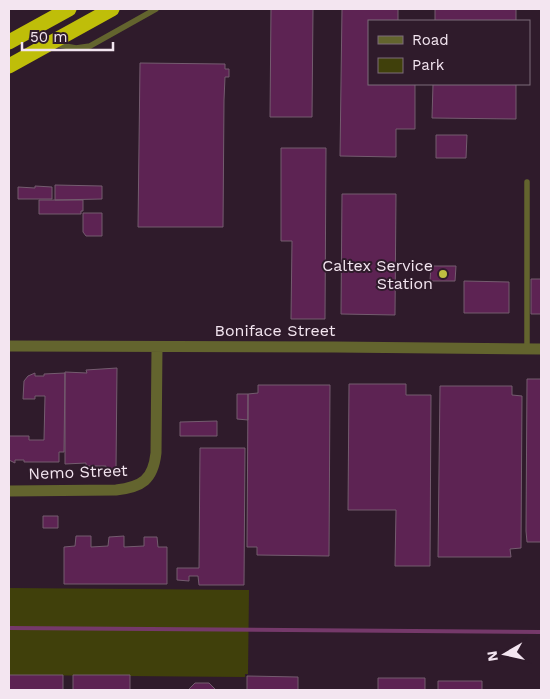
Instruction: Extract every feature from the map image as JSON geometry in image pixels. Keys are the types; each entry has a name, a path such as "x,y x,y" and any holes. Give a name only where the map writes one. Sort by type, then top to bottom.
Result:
{"highway":[{"path":"9,42 47,18 69,9"},
{"path":"9,66 112,9"}],"street":[{"name":"Boniface Street","path":"9,346 541,349"},
{"name":"Nemo Street","path":"9,491 116,490 134,487 146,480 153,469 156,453 157,347"}],"lane":[{"path":"50,43 76,48 90,46 156,9"},
{"path":"527,182 527,349"}],"green space":[{"path":"9,588 249,590 248,674 245,674 245,677 9,675"}],"building":[{"path":"271,9 313,9 312,117 270,117"},
{"path":"342,9 398,9 398,20 368,20 368,85 415,85 415,129 396,129 396,157 340,156"},
{"path":"435,9 516,9 516,20 435,20"},
{"path":"140,63 225,64 225,69 229,69 229,77 225,77 224,100 223,227 138,227"},
{"path":"433,85 516,85 516,119 432,118"},
{"path":"436,135 467,135 466,158 436,158"},
{"path":"281,148 326,148 325,319 291,319 292,241 281,241"},
{"path":"55,185 102,186 102,199 55,200"},
{"path":"35,186 52,187 52,199 18,199 18,187 35,188"},
{"path":"342,194 396,194 395,315 341,314"},
{"path":"39,200 83,200 83,211 81,211 81,214 39,214"},
{"path":"83,213 102,213 102,236 86,236 83,232"},
{"name":"Caltex Service Station","path":"431,266 456,266 455,281 430,281"},
{"path":"531,279 541,279 541,314 531,314"},
{"path":"464,281 509,282 509,313 464,313"},
{"path":"117,368 116,469 106,468 106,466 86,466 86,463 65,464 65,372 87,373 86,370"},
{"path":"35,373 35,376 44,376 44,374 65,373 64,452 59,452 59,462 24,462 24,460 15,460 15,463 9,460 9,436 29,436 29,440 44,440 45,396 35,396 35,399 23,399 24,381 28,376"},
{"path":"527,379 541,379 541,542 527,542 526,531"},
{"path":"349,384 406,384 406,395 431,395 430,566 395,566 396,510 348,510"},
{"path":"258,385 330,385 329,556 257,555 257,547 247,547 248,394 258,393"},
{"path":"440,386 512,386 512,395 522,396 521,548 510,549 511,557 438,557"},
{"path":"237,394 248,394 248,420 237,419"},
{"path":"217,421 217,436 180,436 180,422"},
{"path":"200,448 245,448 244,585 199,585 198,576 189,576 189,581 177,580 177,568 199,568"},
{"path":"43,516 58,516 58,528 43,528"},
{"path":"76,536 91,536 91,547 108,546 109,537 124,536 124,547 144,546 144,537 157,537 158,547 167,547 167,584 64,584 64,547 75,546"},
{"path":"9,675 63,675 63,690 9,690"},
{"path":"73,675 130,675 130,690 73,690"},
{"path":"247,676 298,677 298,690 247,690"},
{"path":"378,678 425,678 425,690 378,690"},
{"path":"438,681 482,681 482,690 438,690"},
{"path":"195,683 209,683 216,690 188,690"}],"waterway":[{"path":"9,628 541,632"}],"place":[{"name":"Caltex Service Station","path":"443,274"}]}
